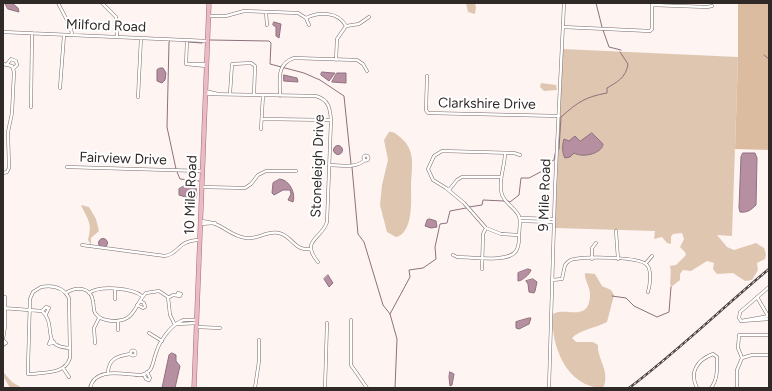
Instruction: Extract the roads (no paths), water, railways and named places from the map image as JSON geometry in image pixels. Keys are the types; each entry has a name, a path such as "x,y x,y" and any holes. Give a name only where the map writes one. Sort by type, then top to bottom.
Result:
{"main road":[{"name":"10 Mile Road","path":"194,388 209,3"}],"street":[{"path":"58,3 72,28 72,35"},
{"path":"102,3 116,18 117,37"},
{"name":"9 Mile Road","path":"549,388 554,221 564,3"},
{"path":"563,27 650,31 652,28 652,4 712,6"},
{"path":"208,16 226,16 238,11 298,13 306,18 309,25"},
{"path":"266,12 267,25"},
{"path":"306,18 326,13 342,20 346,26"},
{"path":"336,60 337,38 346,26 359,24 369,17"},
{"name":"Milford Road","path":"3,32 207,41"},
{"path":"31,108 32,33"},
{"path":"60,88 64,35"},
{"path":"138,97 141,38"},
{"path":"187,40 186,64 206,65"},
{"path":"280,96 280,71 288,60 294,58 357,60 363,64 367,71"},
{"path":"3,174 7,172 9,168 8,132 12,113 13,68 17,65 16,62 11,59 7,64"},
{"path":"230,94 232,64 251,63 255,66 254,95"},
{"path":"3,64 7,64 13,68"},
{"name":"Clarkshire Drive","path":"427,76 426,110 428,113 559,116"},
{"name":"Stoneleigh Drive","path":"205,92 218,94 316,96 327,102 330,108 331,120 327,222 325,227 312,240 311,249"},
{"path":"262,129 263,95"},
{"path":"262,119 331,120"},
{"path":"519,235 501,234 486,228 464,203 449,190 433,180 429,174 429,164 436,154 445,151 514,153 520,155"},
{"path":"453,255 457,257 505,258 513,255 519,245 520,220 516,211 508,204 502,195 501,177 505,164 505,153"},
{"path":"329,165 352,166 358,165 365,160"},
{"name":"Fairview Drive","path":"67,167 202,171"},
{"path":"202,187 245,188 251,184 258,175 266,171 296,172"},
{"path":"449,190 457,180 462,177 501,177"},
{"path":"520,220 554,221"},
{"path":"200,222 215,223 238,236 247,238 274,232 280,233 297,248 311,249 318,262"},
{"path":"482,269 483,234 486,228"},
{"path":"616,231 618,259"},
{"path":"82,245 165,256 174,252 184,242 200,240"},
{"path":"592,258 592,248 596,243"},
{"path":"646,263 652,256"},
{"path":"552,280 562,279 565,265 571,260 592,258 636,260 646,263 650,272 648,292"},
{"path":"45,286 57,288 66,293 70,303 69,361 62,369 28,374 31,296 36,289 45,286"},
{"path":"757,297 768,318 741,321 739,318 740,312 757,297 769,287"},
{"path":"66,293 78,288 89,293 99,289 131,290 142,296"},
{"path":"115,290 115,298"},
{"path":"89,293 95,313 99,318 118,321 127,318 142,296 146,293 156,291 164,294 168,298 170,315 176,324"},
{"path":"168,298 178,295"},
{"path":"3,345 6,343 3,339 6,327 4,308 5,297"},
{"path":"137,305 142,308 145,307 140,301"},
{"path":"42,311 46,307 49,308 46,314"},
{"path":"4,308 42,311 46,314 49,323 51,339 61,347 70,348"},
{"path":"95,343 94,328 99,318"},
{"path":"90,388 96,377 108,374 144,375 153,366 156,352 162,341 176,324 186,320 220,328"},
{"path":"352,320 351,365 367,388"},
{"path":"118,321 118,330"},
{"path":"325,388 327,323"},
{"path":"149,333 162,341"},
{"path":"742,358 738,348 739,335 769,335"},
{"path":"255,388 259,361 259,340"},
{"path":"108,374 109,366 113,359 121,355 130,354"},
{"path":"697,388 694,376 697,364 702,358 712,354 715,355 716,380 711,388"},
{"path":"737,388 738,366 742,358 752,355 769,355"},
{"path":"62,369 69,377"},
{"path":"144,375 146,379 149,380 150,377 148,372"}],"waterway":[{"path":"596,3 602,27"},
{"path":"603,30 609,47 621,50"},
{"path":"171,40 169,42 167,127 176,169"},
{"path":"210,40 269,41 271,43 270,64 304,73 320,80 344,96 351,164"},
{"path":"188,42 202,43"},
{"path":"559,149 561,117 572,107 582,101 593,96 607,93 607,88 614,84 625,73 628,64 620,52"},
{"path":"764,55 769,59"},
{"path":"508,201 510,202 519,195 521,178 529,178 548,168 549,162 554,160 556,149"},
{"path":"352,167 358,234 364,242 383,305 390,314 397,339 395,388"},
{"path":"177,172 180,179 199,181"},
{"path":"469,207 482,205 483,200 504,201"},
{"path":"390,314 410,277 409,270 423,268 436,259 435,247 440,224 447,223 450,211 466,208"},
{"path":"612,296 626,298 634,306 657,317 669,312 671,287"}],"railway":[{"path":"629,388 665,359 769,269"}]}
